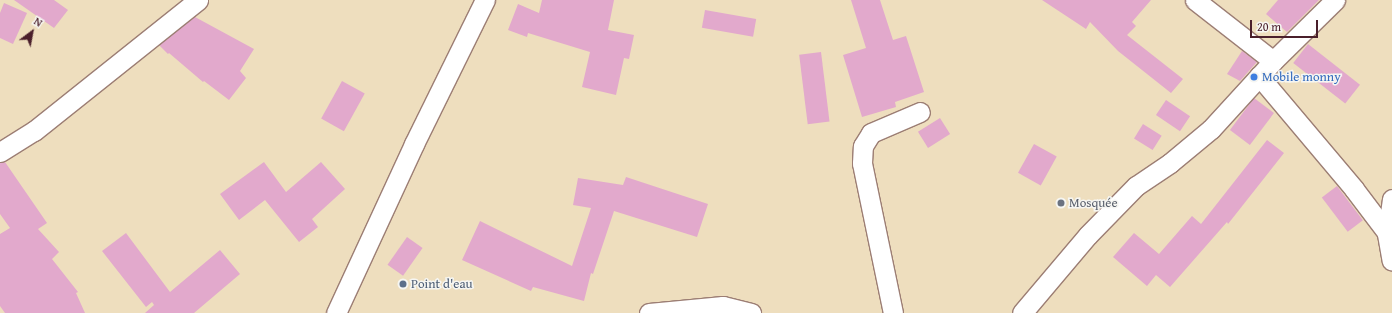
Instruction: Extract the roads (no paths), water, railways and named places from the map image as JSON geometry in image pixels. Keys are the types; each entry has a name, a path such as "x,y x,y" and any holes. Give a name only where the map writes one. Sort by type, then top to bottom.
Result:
{"street":[{"path":"0,152 34,131 198,0"},
{"path":"336,313 414,144 485,0"},
{"path":"1195,0 1272,61"},
{"path":"1022,313 1088,235 1136,186 1170,163 1211,130 1272,61 1335,0"},
{"path":"1259,76 1354,189 1389,236"},
{"path":"893,313 862,163 863,146 871,133 920,112"},
{"path":"1392,199 1389,236 1392,261"},
{"path":"648,313 723,306 751,313"}],"place":[{"name":"Mobile monny","path":"1254,77"},
{"name":"Mosquée","path":"1061,203"},
{"name":"Point d'eau","path":"403,284"}]}
